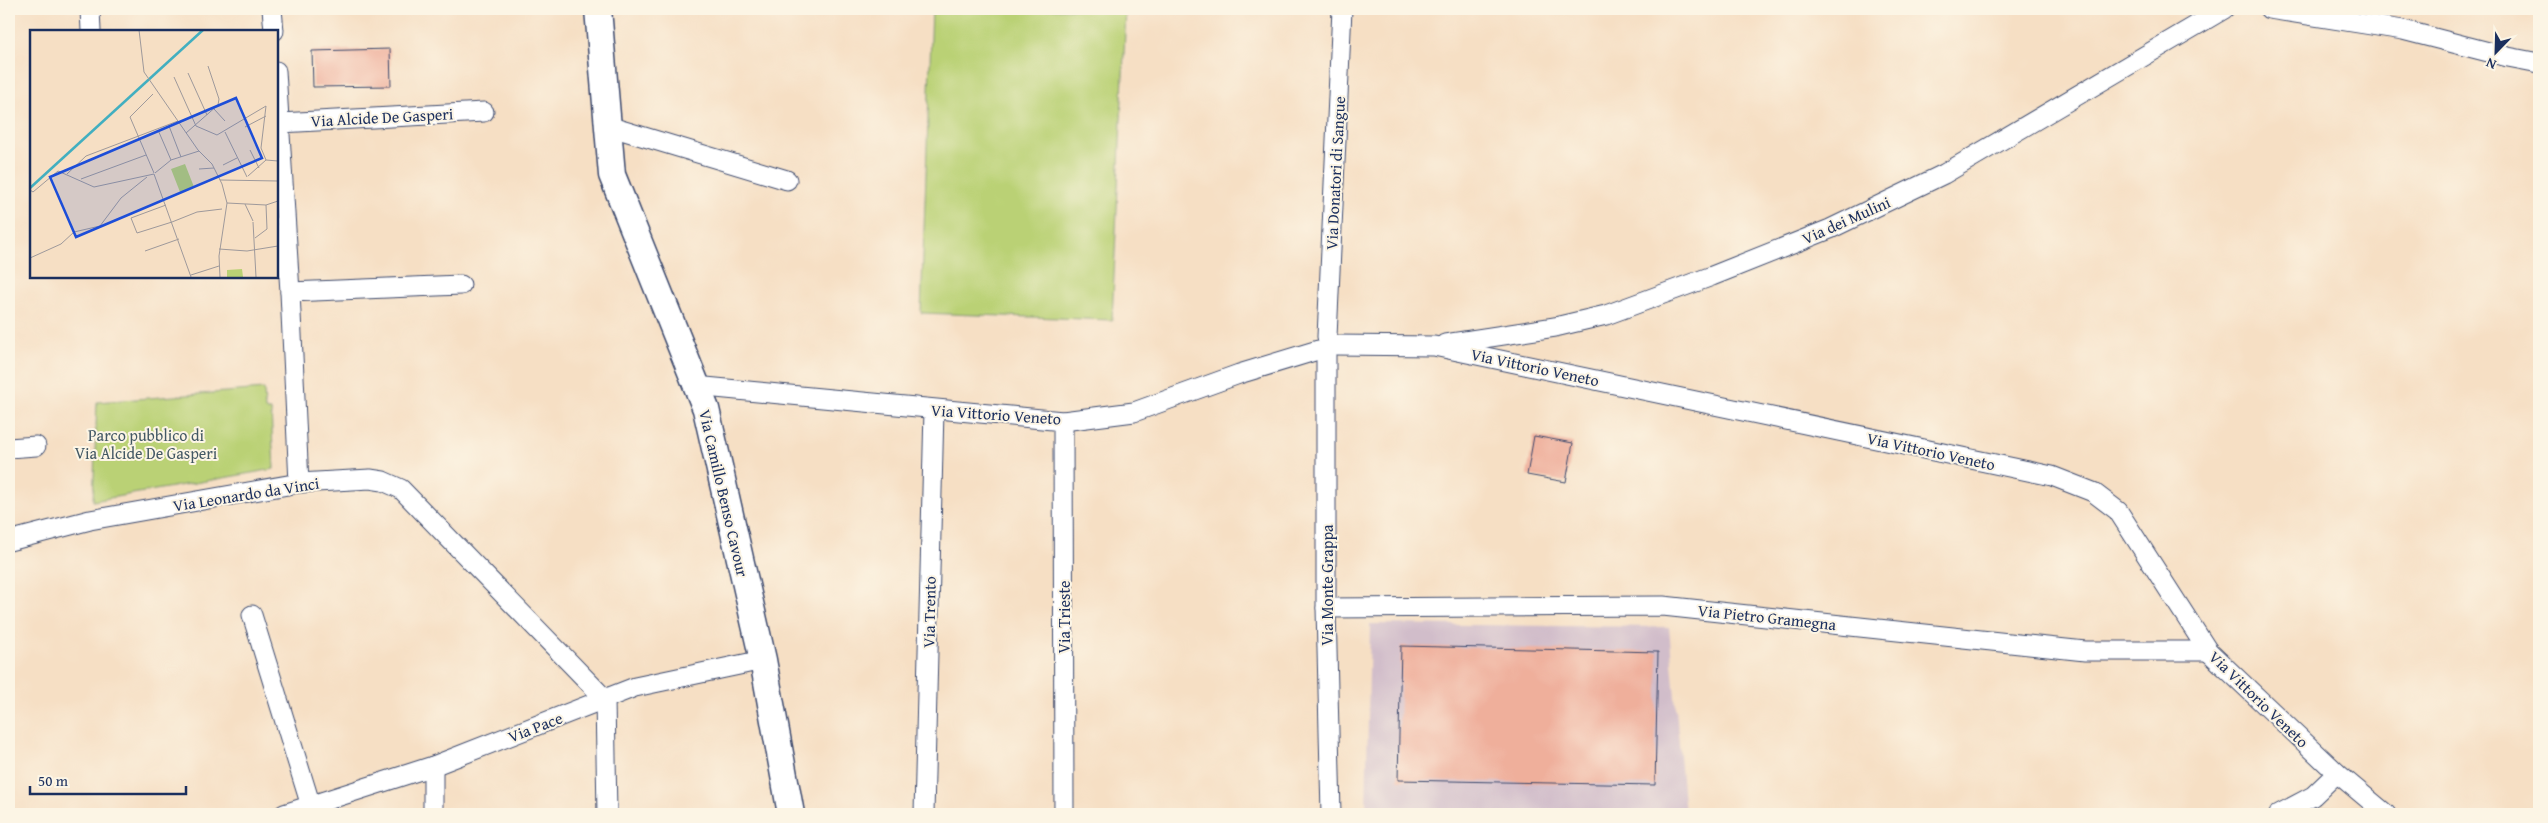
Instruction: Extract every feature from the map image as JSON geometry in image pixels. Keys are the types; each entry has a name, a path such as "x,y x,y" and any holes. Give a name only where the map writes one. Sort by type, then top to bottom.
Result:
{"street":[{"path":"90,9 91,30"},
{"path":"272,9 274,30"},
{"name":"Via Camillo Benso Cavour","path":"598,9 612,175 695,386 706,408 763,660 791,814"},
{"name":"Via Donatori di Sangue","path":"1327,347 1342,9"},
{"name":"Via dei Mulini","path":"1434,346 1555,328 1606,315 1712,276 1830,228 1944,174 2224,9"},
{"path":"2269,9 2403,30 2539,63"},
{"path":"278,97 299,483"},
{"name":"Via Alcide De Gasperi","path":"280,123 484,112"},
{"path":"608,126 787,180"},
{"path":"290,292 461,285"},
{"name":"Via Vittorio Veneto","path":"695,386 1063,421 1134,412 1239,374 1327,347 1434,346 2052,476 2093,492 2118,511 2208,652 2337,773 2386,814"},
{"name":"Via Monte Grappa","path":"1327,347 1326,608 1331,814"},
{"name":"Via Trento","path":"924,814 934,410"},
{"name":"Via Trieste","path":"1063,421 1064,814"},
{"path":"9,448 36,446"},
{"name":"Via Leonardo da Vinci","path":"9,541 90,520 299,483 370,479 383,481 401,489 605,699"},
{"name":"Via Pietro Gramegna","path":"1326,608 1663,606 2085,650 2208,652"},
{"path":"252,615 311,806"},
{"name":"Via Pace","path":"284,814 433,766 635,687 763,660"},
{"path":"605,699 607,814"},
{"path":"433,766 433,814"},
{"path":"2279,814 2313,796 2337,773"}],"shaded area":[{"path":"1370,624 1669,627 1685,814 1366,814"}],"green space":[{"path":"932,9 1126,9 1112,320 921,313"},
{"name":"Parco pubblico di Via Alcide De Gasperi","path":"264,389 265,410 271,410 274,469 93,501 97,402"},
{"path":"2328,807 2351,814 2298,814 2308,810"}],"building":[{"path":"390,49 391,86 313,87 312,51"},
{"path":"1534,436 1573,443 1566,482 1527,475"},
{"path":"1401,646 1658,652 1655,785 1398,780"}]}
